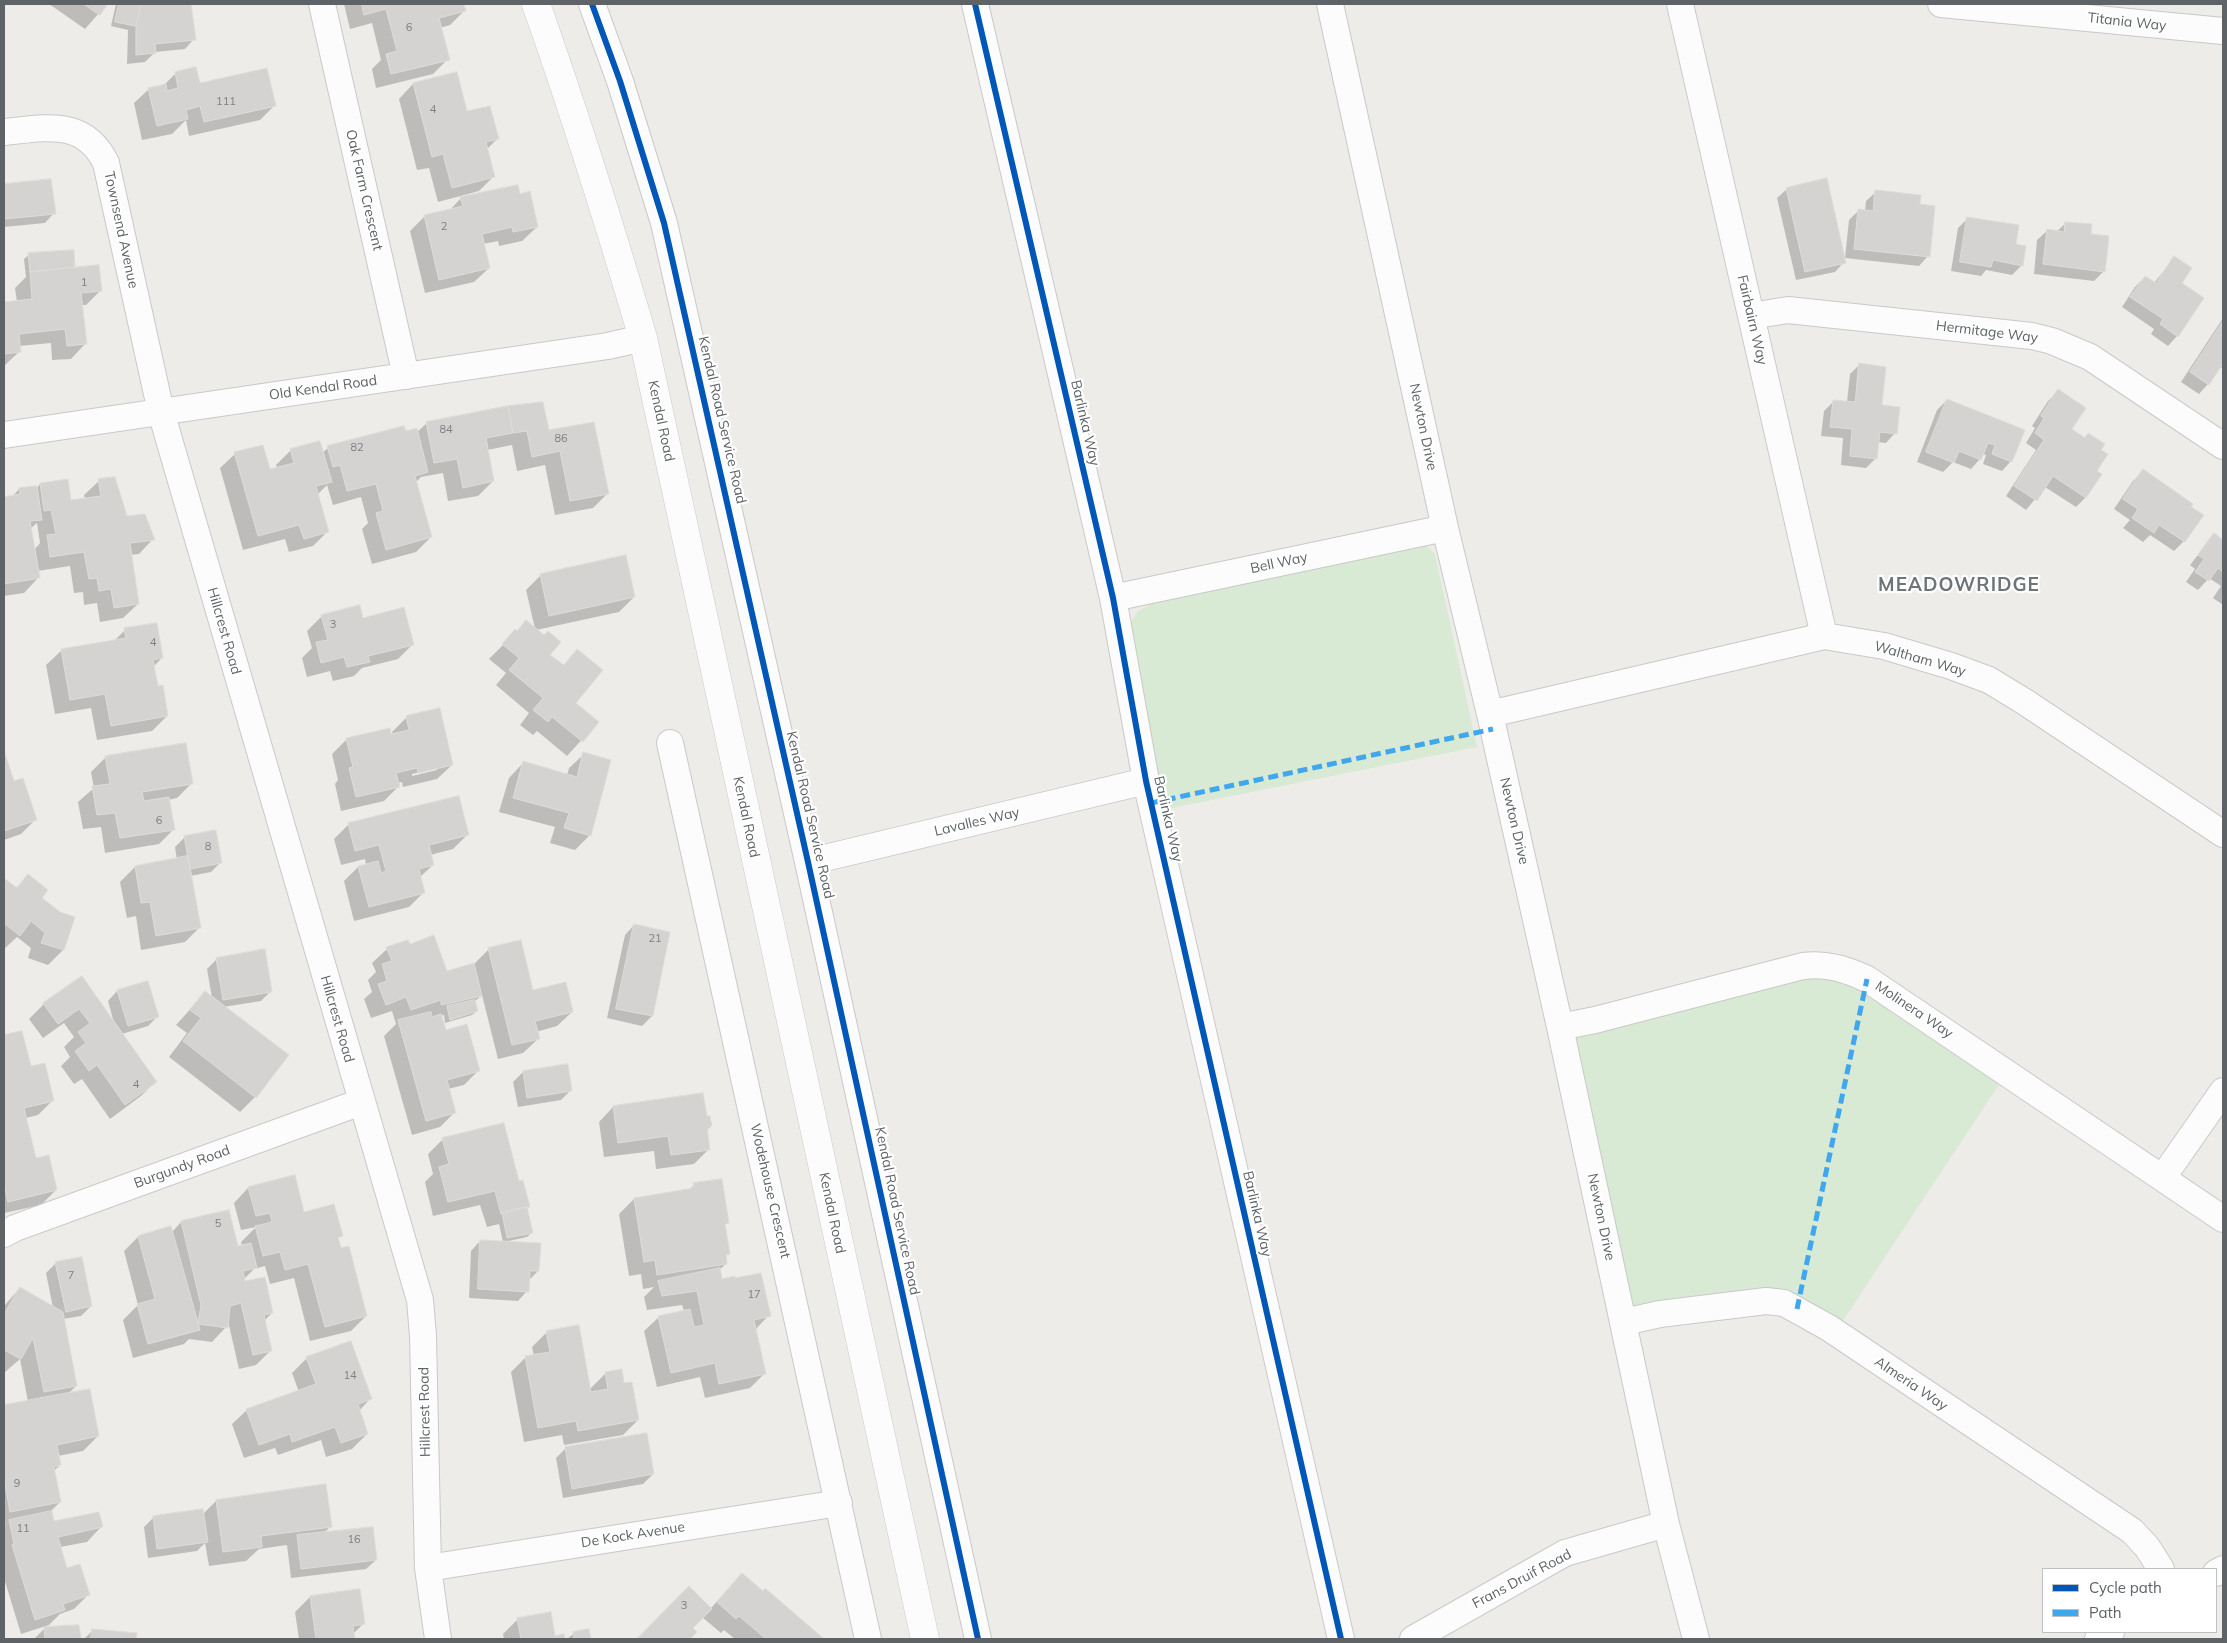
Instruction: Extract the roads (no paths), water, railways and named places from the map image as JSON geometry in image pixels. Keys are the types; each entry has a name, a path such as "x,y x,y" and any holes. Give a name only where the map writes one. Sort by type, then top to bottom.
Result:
{"main road":[{"name":"Kendal Road","path":"536,4 578,123 643,338 925,1639"}],"street":[{"name":"Oak Farm Crescent","path":"322,4 406,376"},
{"name":"Kendal Road Service Road","path":"592,4 626,99 664,223 808,862 978,1639"},
{"name":"Barlinka Way","path":"975,4 1113,598 1146,782 1341,1639"},
{"name":"Newton Drive","path":"1330,4 1445,528 1490,714 1560,1027 1666,1524 1696,1639"},
{"name":"Fairbairn Way","path":"1680,4 1824,636"},
{"name":"Titania Way","path":"1941,4 2223,31"},
{"name":"Townsend Avenue","path":"4,132 63,128 87,138 101,153 106,162 161,412"},
{"name":"Hermitage Way","path":"1751,316 1788,310 2042,338 2090,357 2223,446"},
{"name":"Old Kendal Road","path":"4,436 608,346 643,338"},
{"name":"Hillcrest Road","path":"161,412 420,1300 423,1336 428,1568 438,1639"},
{"name":"Bell Way","path":"1113,598 1445,528"},
{"name":"Waltham Way","path":"1490,714 1824,636 1884,646 1951,666 1989,680 2223,834"},
{"name":"Wodehouse Crescent","path":"670,743 868,1639"},
{"name":"Lavalles Way","path":"808,862 1146,782"},
{"name":"Molinera Way","path":"1560,1027 1595,1020 1803,966 1818,964 1833,966 1867,979 2223,1219"},
{"path":"2163,1177 2223,1091"},
{"name":"Burgundy Road","path":"4,1234 15,1228 362,1102"},
{"name":"Almeria Way","path":"1624,1322 1660,1314 1766,1301 1784,1303 1798,1309 2132,1531 2147,1547 2160,1568"},
{"name":"De Kock Avenue","path":"428,1568 839,1503"},
{"name":"Frans Druif Road","path":"1413,1639 1565,1553 1666,1524"},
{"path":"2098,1639 2109,1633"}],"district":[{"name":"MEADOWRIDGE","path":"1959,585"}]}
